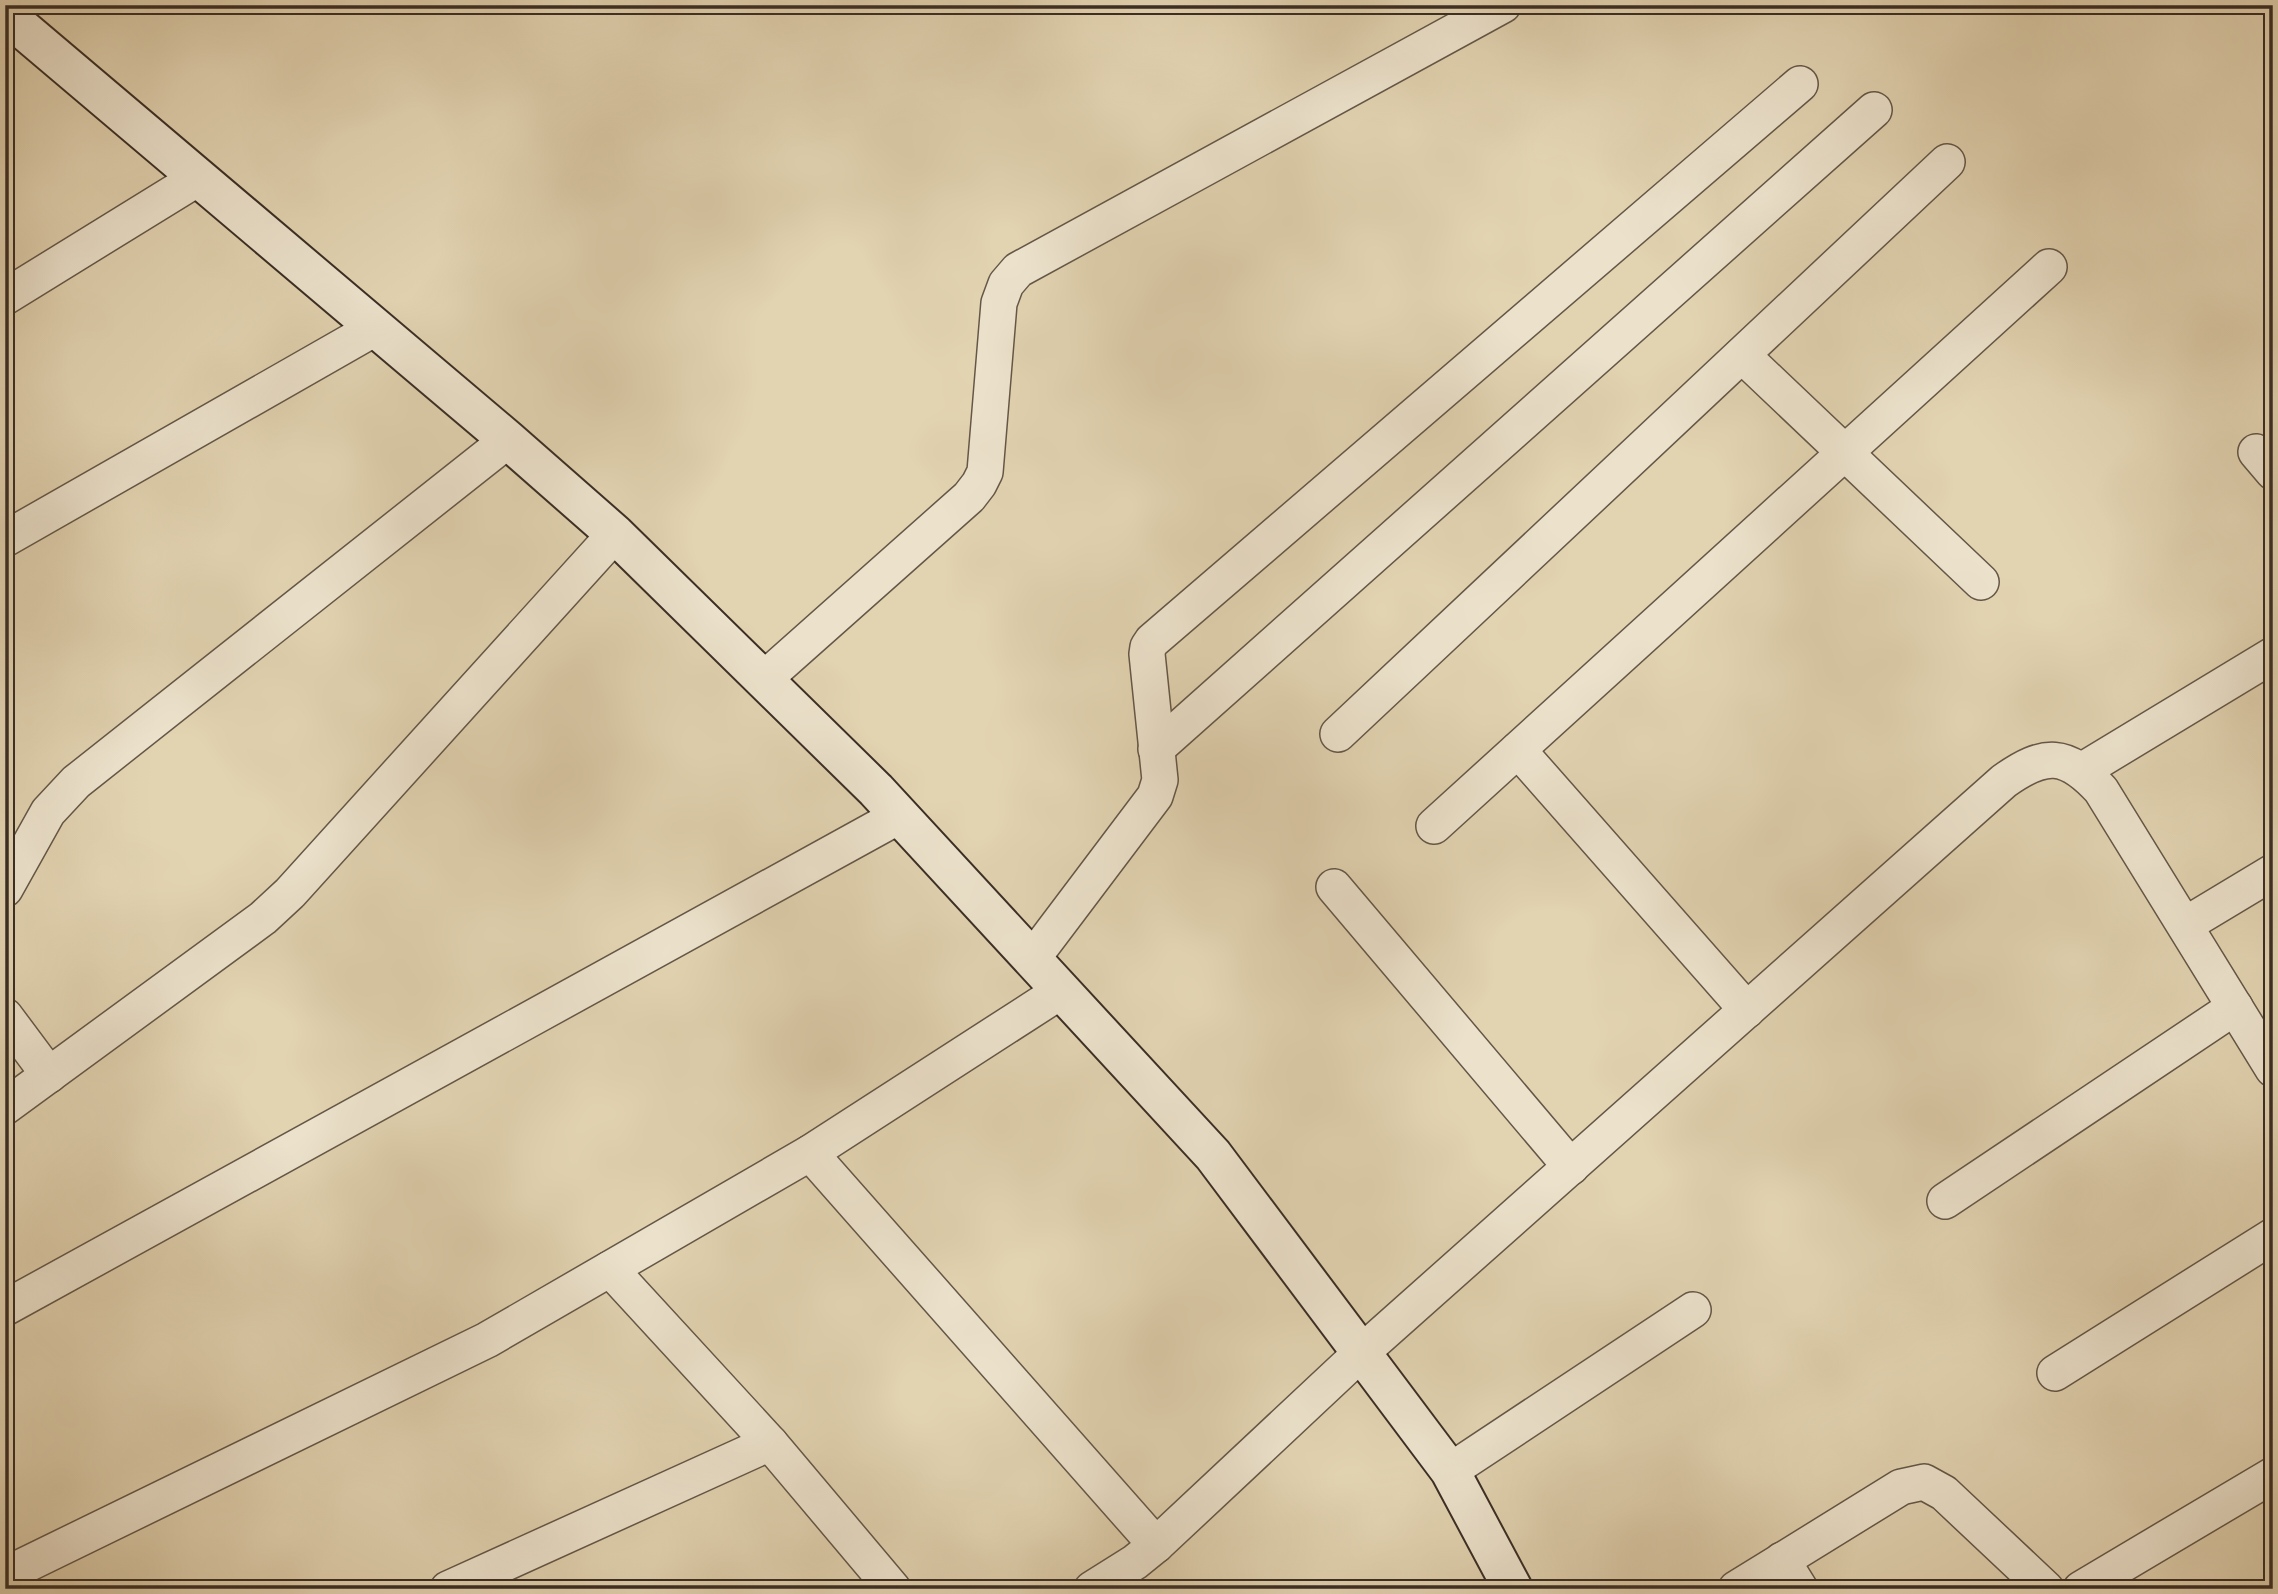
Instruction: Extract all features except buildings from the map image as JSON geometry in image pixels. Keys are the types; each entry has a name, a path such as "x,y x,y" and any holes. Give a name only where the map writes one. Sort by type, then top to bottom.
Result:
{"main road":[{"path":"9,24 198,178 615,534 900,816 1213,1155 1450,1471 1513,1589"}],"street":[{"path":"763,680 969,497 979,484 985,472 999,303 1006,284 1018,270 1503,5"},
{"path":"1032,959 1155,796 1160,780 1147,654 1148,647 1158,635 1800,84"},
{"path":"1156,749 1874,110"},
{"path":"1338,734 1947,162"},
{"path":"5,297 198,178"},
{"path":"1434,826 2049,267"},
{"path":"5,539 375,328"},
{"path":"1742,355 1982,582"},
{"path":"5,889 48,812 60,797 508,440"},
{"path":"5,1107 262,918 290,893 615,534"},
{"path":"2083,770 2273,655"},
{"path":"1518,750 1747,1010"},
{"path":"1092,1589 1147,1565 1361,1353 2004,781 2022,769 2043,760 2064,761 2083,770 2101,790 2273,1069"},
{"path":"5,1308 900,816"},
{"path":"2185,925 2273,872"},
{"path":"1334,887 1571,1167"},
{"path":"5,1575 487,1340 810,1153 1060,991"},
{"path":"1945,1201 2235,1007"},
{"path":"5,1016 49,1075"},
{"path":"810,1153 1147,1565"},
{"path":"2055,1373 2273,1236"},
{"path":"610,1269 770,1443 893,1589"},
{"path":"1450,1471 1693,1310"},
{"path":"448,1589 770,1443"},
{"path":"2081,1589 2273,1475"},
{"path":"1736,1589 1791,1575 1901,1487 1924,1482 1944,1493 2046,1589"}]}
